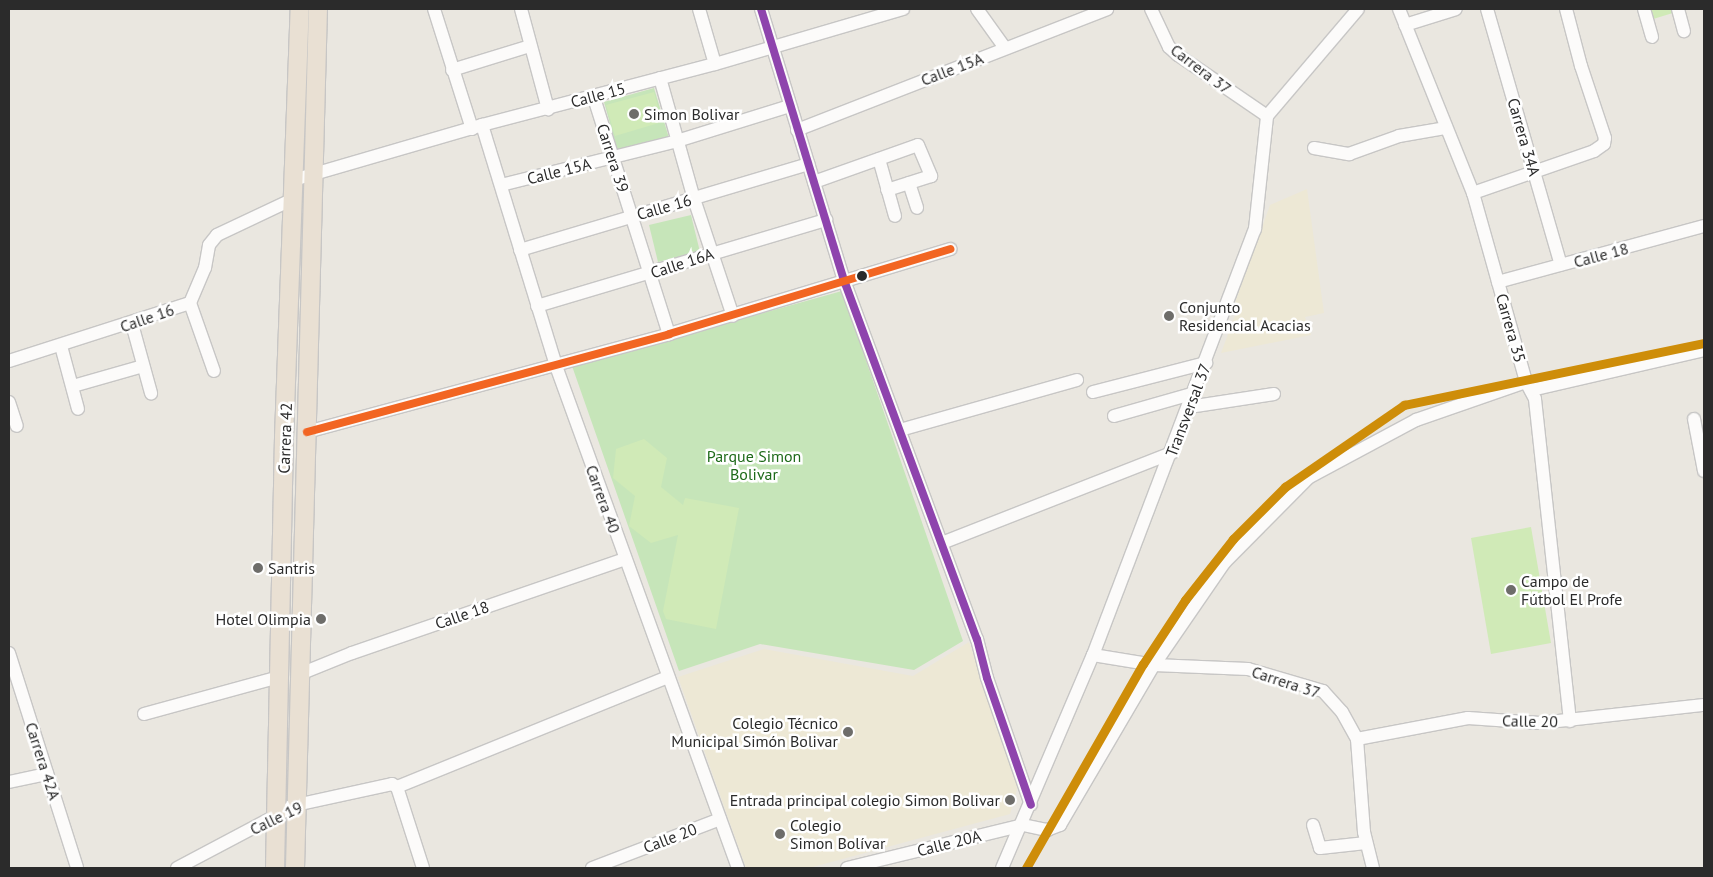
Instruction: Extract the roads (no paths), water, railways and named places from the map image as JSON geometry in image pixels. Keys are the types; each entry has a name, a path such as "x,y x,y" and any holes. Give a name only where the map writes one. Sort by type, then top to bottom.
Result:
{"highway":[{"name":"Carrera 42","path":"275,868 293,180 300,9"},
{"name":"Carrera 42","path":"295,868 318,9"}],"street":[{"name":"Carrera 40","path":"434,9 452,70 502,185 556,366 738,868"},
{"path":"521,9 548,108"},
{"path":"699,9 716,64"},
{"path":"762,9 772,48 845,283 942,543 1031,805"},
{"name":"Calle 15","path":"293,180 477,127 594,98 772,48 862,14 903,9"},
{"path":"977,9 1005,48"},
{"name":"Calle 15A","path":"797,130 1107,9"},
{"name":"Carrera 37","path":"1150,9 1169,47 1267,116"},
{"path":"1267,116 1358,9"},
{"name":"Carrera 35","path":"1399,9 1473,193 1528,386 1535,399 1570,721"},
{"path":"1405,25 1456,9"},
{"name":"Carrera 34A","path":"1488,9 1561,265"},
{"path":"1473,193 1594,151 1604,144 1605,138 1581,66 1566,9"},
{"path":"1644,9 1652,37"},
{"path":"1678,9 1684,30"},
{"path":"452,70 530,46"},
{"path":"660,78 694,199 733,316"},
{"name":"Carrera 39","path":"594,98 669,334"},
{"name":"Calle 15A","path":"502,185 677,141 790,106"},
{"name":"Transversal 37","path":"1023,825 1093,656 1172,453 1255,229 1267,116"},
{"path":"1314,148 1349,154 1399,136 1446,128"},
{"path":"814,182 918,145 931,176 887,190"},
{"path":"879,159 895,216"},
{"name":"Calle 16","path":"520,250 808,164"},
{"path":"909,183 917,208"},
{"name":"Calle 16","path":"9,362 132,324 190,303 205,268 210,244 217,234 293,199"},
{"name":"Calle 16A","path":"537,306 651,273 711,252 826,220"},
{"name":"Calle 18","path":"1498,282 1704,226"},
{"path":"307,432 556,366 733,316 845,283 950,249"},
{"path":"190,303 214,372"},
{"path":"132,324 151,393"},
{"path":"61,346 78,409"},
{"path":"1002,868 1023,825 1047,830 1060,825 1154,666 1224,563 1308,478 1416,420 1528,386 1704,350"},
{"path":"1093,392 1206,363"},
{"path":"73,386 143,366"},
{"path":"900,430 1077,380"},
{"path":"1114,416 1194,393"},
{"path":"1189,407 1274,394"},
{"path":"9,402 17,426"},
{"path":"1694,419 1704,471"},
{"path":"942,543 1172,453"},
{"name":"Calle 18","path":"300,674 352,653 625,559"},
{"name":"Carrera 42A","path":"9,653 77,868"},
{"name":"Carrera 37","path":"1093,656 1154,666 1248,669 1323,691 1342,712 1356,740 1366,843 1373,868"},
{"path":"144,714 279,677"},
{"path":"423,868 397,788 668,677"},
{"name":"Calle 20","path":"1356,740 1468,718 1540,723 1704,705"},
{"path":"9,782 47,774"},
{"name":"Calle 19","path":"178,868 196,864 296,805 382,785 392,784 397,788"},
{"name":"Calle 20","path":"592,868 720,819"},
{"name":"Calle 20A","path":"847,868 1023,825"},
{"path":"1313,825 1320,848 1366,843"}],"place":[{"name":"Simon Bolivar","path":"634,114"},
{"name":"Conjunto Residencial Acacias","path":"1169,316"},
{"name":"Santris","path":"258,568"},
{"name":"Campo de Fútbol El Profe","path":"1511,590"},
{"name":"Hotel Olimpia","path":"321,619"},
{"name":"Colegio Técnico Municipal Simón Bolivar","path":"848,732"},
{"name":"Entrada principal colegio Simon Bolivar","path":"1010,800"},
{"name":"Colegio Simon Bolívar","path":"780,834"}],"park label":[{"name":"Parque Simon Bolivar","path":"754,465"}]}
